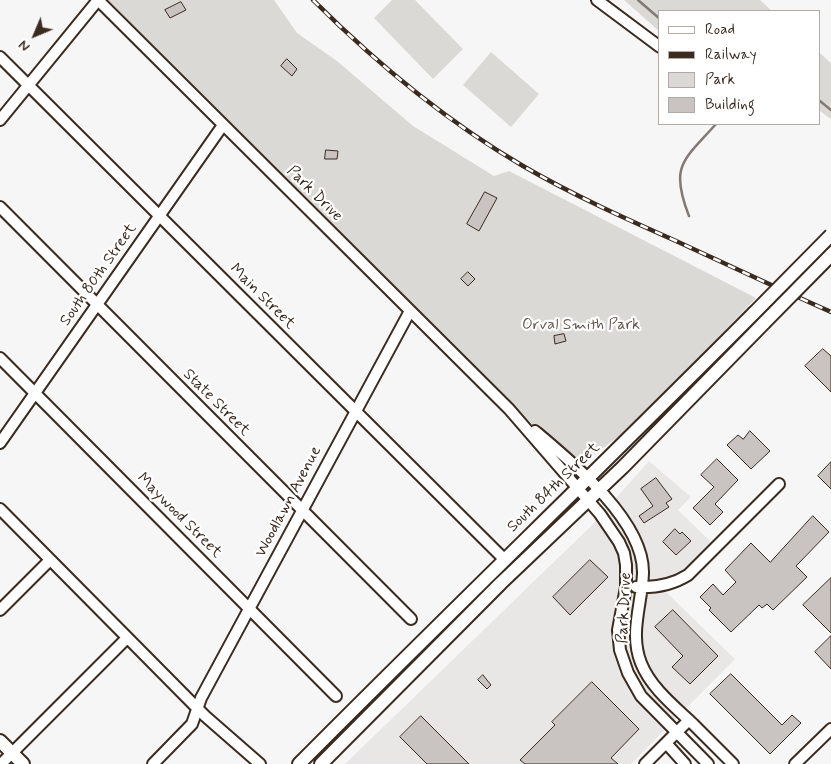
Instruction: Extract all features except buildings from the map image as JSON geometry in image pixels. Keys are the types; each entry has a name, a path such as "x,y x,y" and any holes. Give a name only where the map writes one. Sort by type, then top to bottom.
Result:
{"main road":[{"name":"South 84th Street","path":"299,764 754,313 831,234"},
{"name":"South 84th Street","path":"321,764 501,583 599,491 831,255"},
{"path":"0,741 23,764"}],"street":[{"path":"0,120 98,0"},
{"name":"Park Drive","path":"98,0 509,409 551,444 583,483 589,500 611,528 624,553 626,587 618,630 623,660 631,678 641,696 708,764"},
{"path":"597,0 658,46"},
{"name":"Main Street","path":"0,57 504,559"},
{"name":"South 80th Street","path":"0,443 223,125"},
{"name":"State Street","path":"0,208 411,620"},
{"name":"Woodlawn Avenue","path":"153,764 192,724 201,698 410,311"},
{"name":"Maywood Street","path":"0,358 336,696"},
{"name":"Park Drive","path":"583,483 599,491 622,517 636,542 642,561 642,587 635,637 638,655 651,680 667,699 733,764"},
{"path":"626,587 674,583 688,575 779,484"},
{"path":"0,509 198,708 260,764"},
{"path":"0,610 50,560"},
{"path":"1,764 127,638"},
{"path":"645,764 689,720"},
{"path":"795,764 831,728"},
{"path":"666,743 685,764"}],"shaded area":[{"path":"649,461 691,497 678,510 713,544 666,592 735,659 631,764 345,764 590,527"}],"green space":[{"name":"Orval Smith Park","path":"103,0 274,0 297,33 337,61 413,126 494,176 509,171 756,298 624,433 590,457 584,459 568,457 498,392"},
{"path":"392,0 415,0 463,49 433,79 374,18"},
{"path":"624,0 760,0 771,10 658,10 658,30"},
{"path":"491,52 539,94 511,127 463,85"},
{"path":"821,54 831,63 831,119 821,112"}],"waterway":[{"path":"638,0 658,17"},
{"path":"821,102 831,110"},
{"path":"689,216 683,199 680,174 688,155 715,125"}],"railway":[{"path":"313,0 413,90 494,149 599,206 831,312"}]}
